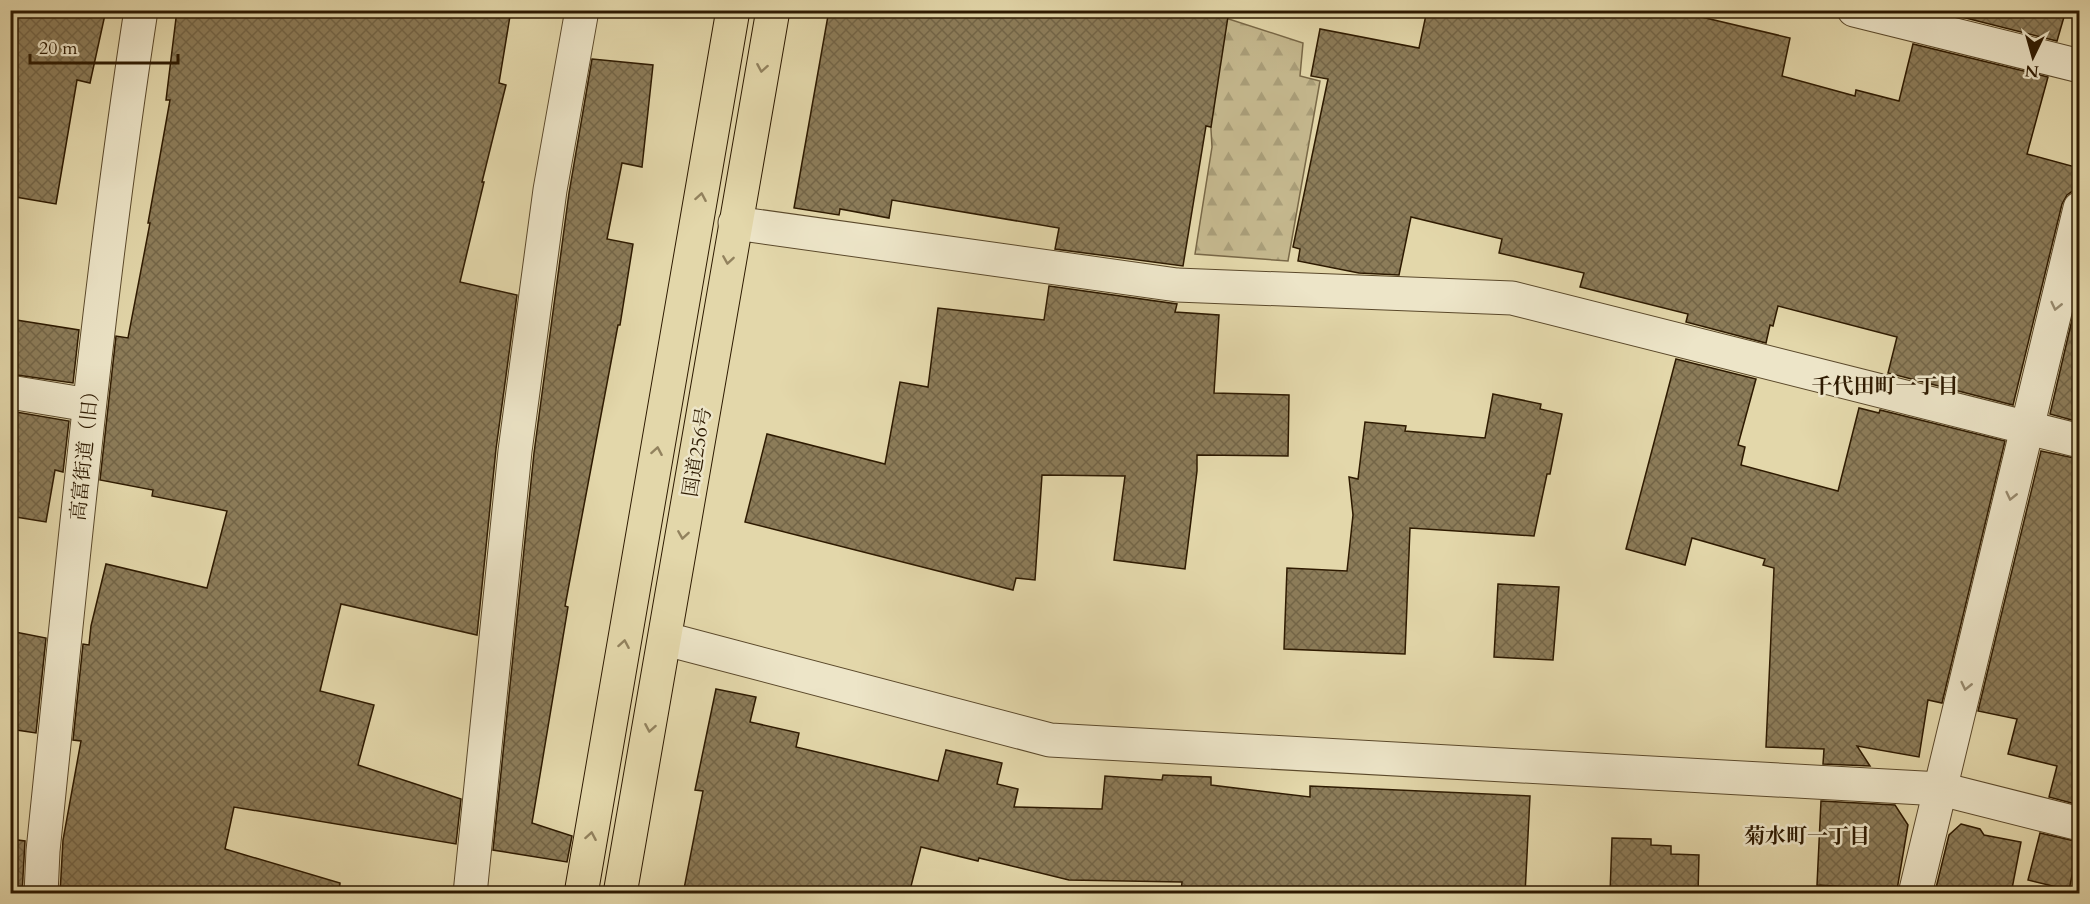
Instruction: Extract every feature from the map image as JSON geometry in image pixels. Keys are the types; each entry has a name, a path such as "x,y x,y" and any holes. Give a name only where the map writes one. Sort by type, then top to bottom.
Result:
{"highway":[{"name":"国道256号","path":"581,894 733,10"},
{"name":"国道256号","path":"620,894 666,639 773,10"}],"street":[{"name":"高富街道（旧）","path":"41,894 43,851 89,405 125,112 141,10"},
{"path":"470,894 517,439 550,190 582,10"},
{"path":"1854,10 2079,66"},
{"path":"1915,894 2079,208"},
{"path":"735,223 1177,285 1512,298 2079,441"},
{"path":"10,392 89,405"},
{"path":"666,639 1050,740 1941,789 2079,824"}],"green space":[{"path":"1204,11 1303,43 1300,76 1320,81 1288,261 1195,254 1212,147"}],"building":[{"path":"10,10 106,10 90,83 77,80 56,204 10,196"},
{"path":"177,10 511,10 499,83 506,85 460,282 517,295 496,449 477,635 341,604 320,691 374,705 358,765 461,799 456,844 234,807 225,849 340,883 339,894 60,894 63,840 81,741 73,740 83,644 89,645 91,626 106,564 207,588 227,511 152,496 153,490 100,480 116,336 128,338 150,223 148,223 170,100 166,100"},
{"path":"829,10 1229,10 1211,127 1206,126 1183,266 1055,249 1059,228 892,200 889,218 840,209 839,215 794,208"},
{"path":"1427,10 1672,10 1790,38 1782,76 1855,96 1856,90 1899,101 1913,44 2048,77 2027,154 2079,168 2079,190 2074,190 2067,195 2062,204 2013,405 1888,373 1897,337 1778,306 1766,343 1686,322 1688,314 1580,287 1584,273 1499,253 1502,239 1411,217 1399,275 1359,273 1298,261 1300,249 1293,247 1328,79 1311,76 1320,29 1419,48"},
{"path":"1934,10 2066,10 2057,41"},
{"path":"592,59 653,65 642,167 622,163 607,239 633,244 620,325 618,325 565,606 568,607 532,823 572,836 567,862 493,850 534,453 569,193"},
{"path":"1049,286 1177,304 1175,312 1219,315 1214,393 1289,395 1288,456 1197,455 1185,569 1114,560 1125,476 1042,475 1035,580 1016,578 1013,590 745,522 767,434 885,464 900,382 928,387 938,308 1044,320"},
{"path":"2079,290 2079,422 2050,414"},
{"path":"10,319 79,330 73,383 10,374"},
{"path":"1676,359 1756,379 1738,445 1745,447 1741,465 1838,491 1859,408 1879,413 1880,410 2005,441 1942,703 1928,700 1919,757 1857,746 1870,766 1823,764 1824,749 1766,747 1774,568 1763,565 1765,559 1692,538 1685,565 1626,549"},
{"path":"1493,394 1541,404 1540,409 1562,414 1534,536 1410,528 1405,654 1284,649 1287,568 1347,571 1353,515 1349,477 1358,479 1365,422 1406,426 1405,431 1485,438"},
{"path":"10,411 69,421 63,472 55,470 46,522 10,516"},
{"path":"2041,451 2079,459 2079,805 2049,797 2057,766 2008,754 2017,719 1978,711"},
{"path":"1498,584 1559,587 1553,660 1494,657"},
{"path":"10,631 46,638 36,733 10,729"},
{"path":"716,689 756,697 750,722 799,733 796,747 938,781 946,750 1002,763 997,784 1018,789 1014,807 1102,809 1105,776 1162,780 1163,775 1211,777 1211,785 1310,797 1310,786 1530,796 1525,894 1181,894 1182,882 1069,880 979,858 978,861 921,847 909,894 683,894 703,791 695,790"},
{"path":"1821,801 1895,805 1908,825 1897,890 1817,885"},
{"path":"1961,824 1980,829 1984,835 2021,842 2011,894 1940,894 1935,892 1949,835"},
{"path":"2040,833 2079,842 2069,890 2028,880"},
{"path":"1612,838 1651,839 1651,845 1671,846 1671,854 1699,855 1698,894 1610,894"},
{"path":"10,839 25,841 22,894 10,894"}],"district":[{"name":"千代田町一丁目","path":"1885,386"},
{"name":"菊水町一丁目","path":"1807,836"}]}
